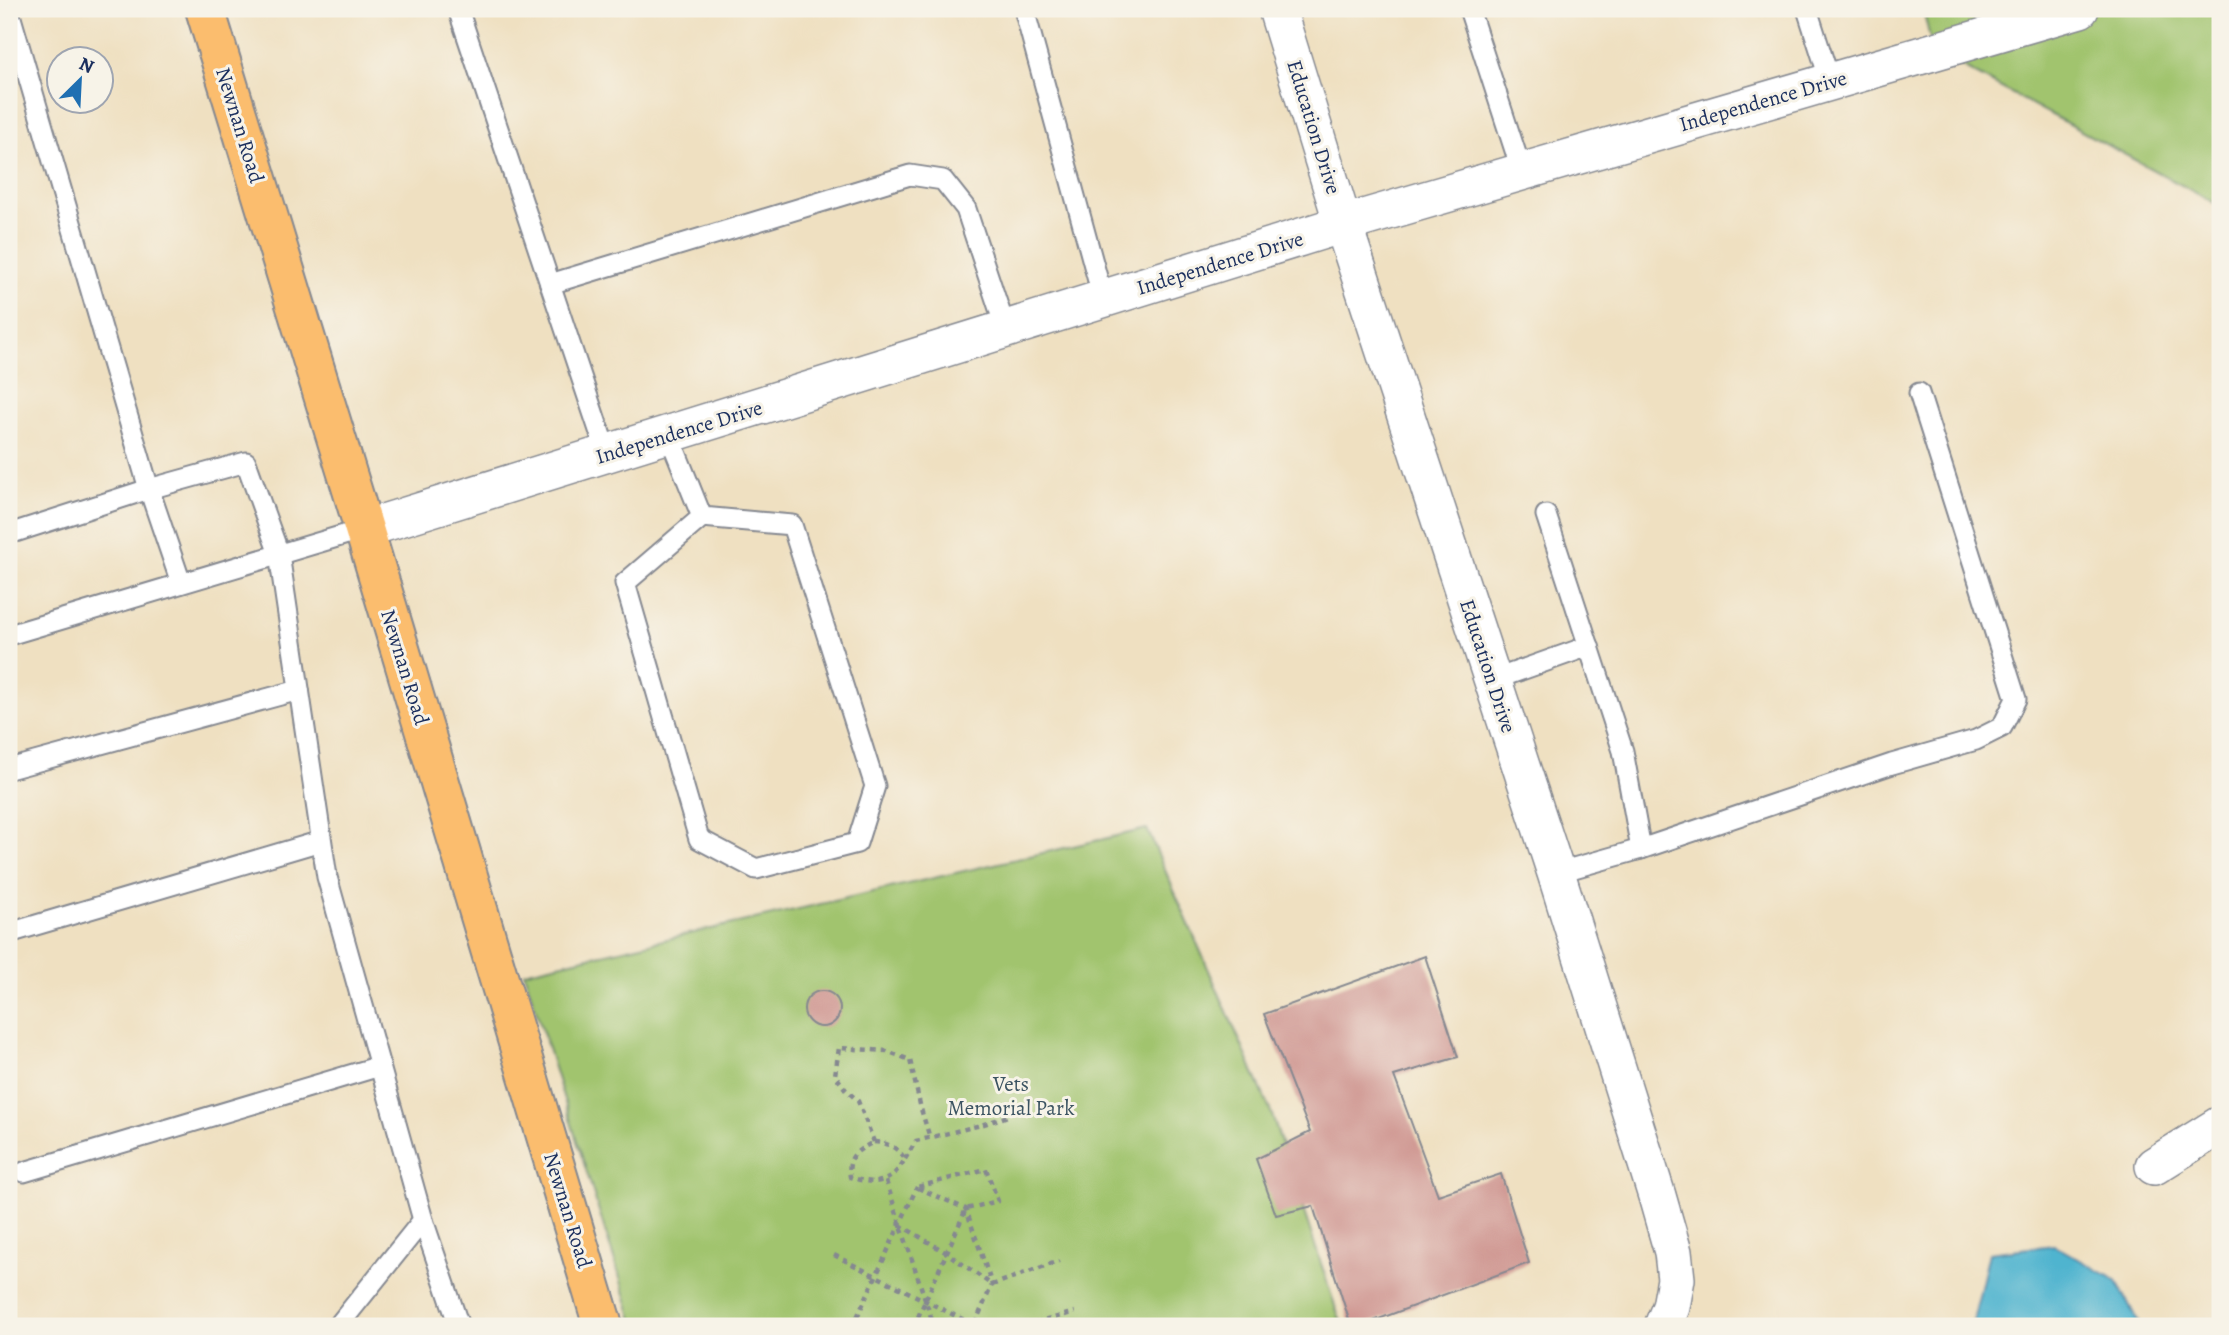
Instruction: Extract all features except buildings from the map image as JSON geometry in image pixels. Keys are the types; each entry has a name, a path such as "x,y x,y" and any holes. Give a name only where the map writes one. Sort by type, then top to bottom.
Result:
{"main road":[{"name":"Newnan Road","path":"205,9 603,1326"}],"street":[{"name":"Education Drive","path":"1277,9 1343,224 1556,873 1673,1252 1676,1279 1671,1307 1663,1326"},
{"name":"Independence Drive","path":"364,529 1343,224 2080,9"},
{"path":"2154,1166 2220,1125"}],"lane":[{"path":"458,9 607,454"},
{"path":"1024,9 1103,299"},
{"path":"1469,9 1522,172"},
{"path":"1807,9 1830,81"},
{"path":"9,11 149,489 181,583"},
{"path":"550,284 910,175 943,180 966,209 1006,330"},
{"path":"1556,873 1642,849 1892,764 1976,740 2002,727 2016,699 1919,393"},
{"path":"669,435 702,517"},
{"path":"9,534 149,489 246,462 279,554 327,877 423,1220 459,1326"},
{"path":"1546,515 1623,751 1642,849"},
{"path":"702,517 792,525 875,786 857,843 757,869 699,839 625,583 702,517"},
{"path":"9,635 364,529"},
{"path":"1493,680 1589,646"},
{"path":"9,769 299,690"},
{"path":"9,933 321,841"},
{"path":"24,1172 380,1066"},
{"path":"338,1326 423,1220"}],"path":[{"path":"874,1142 858,1101 835,1075 839,1048 887,1051 910,1060 930,1138"},
{"path":"905,1159 888,1143 874,1142 857,1150 848,1165 850,1178 866,1182 886,1181 898,1172 916,1141 1011,1115"},
{"path":"986,1169 998,1201 966,1209 917,1187 986,1169"},
{"path":"886,1181 934,1326"},
{"path":"853,1326 917,1187"},
{"path":"914,1326 966,1209"},
{"path":"834,1255 975,1326 992,1285 966,1209"},
{"path":"900,1225 947,1253 992,1285"},
{"path":"992,1285 1059,1261"},
{"path":"1026,1326 1075,1312"}],"green space":[{"path":"1923,9 2220,9 2220,206 1933,51"},
{"name":"Vets Memorial Park","path":"1147,829 1271,1112 1343,1326 635,1326 524,972"}],"water":[{"path":"2054,1245 2117,1281 2140,1326 1972,1326 1989,1253"}]}
